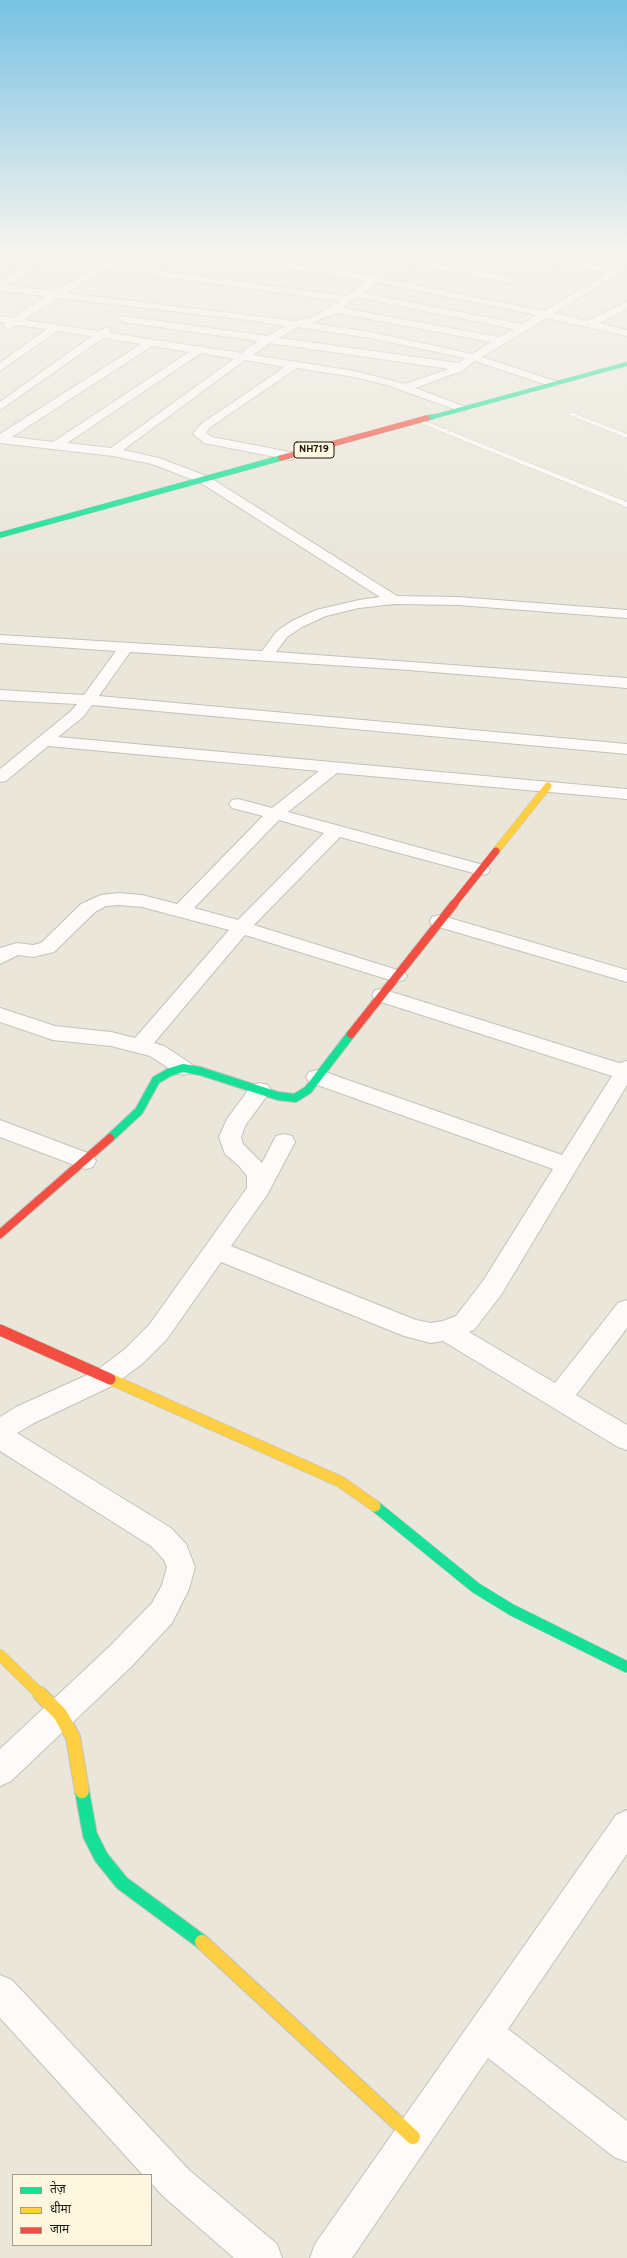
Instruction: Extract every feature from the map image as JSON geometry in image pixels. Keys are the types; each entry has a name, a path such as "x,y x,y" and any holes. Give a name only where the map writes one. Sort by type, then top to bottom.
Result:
{"main road":[{"name":"NH719","path":"0,535 626,365"},
{"path":"0,1234 86,1161 139,1111 156,1080 170,1072 183,1068 200,1071 278,1096 295,1098 308,1090 439,921 548,786"},
{"path":"0,1330 341,1482 374,1506 476,1588 512,1610 627,1667"},
{"path":"0,1655 60,1714 73,1737 90,1835 101,1857 122,1883 181,1926 216,1954 413,2137"}],"street":[{"path":"0,368 20,353"},
{"path":"0,407 75,353"},
{"path":"1,439 133,353"},
{"path":"56,445 194,353"},
{"path":"223,353 377,379 462,409"},
{"path":"113,452 246,353"},
{"path":"368,353 461,367"},
{"path":"457,353 511,368 554,384"},
{"path":"405,388 449,374 480,353"},
{"path":"291,456 208,440 199,434 205,426 294,365"},
{"path":"1,439 113,452 155,461 205,480 394,600"},
{"path":"594,611 627,599"},
{"path":"266,656 282,634 307,618 341,607 394,600 458,601 627,614"},
{"path":"0,639 459,669 627,683"},
{"path":"0,777 77,714 125,648"},
{"path":"0,695 88,700 627,749"},
{"path":"45,740 627,794"},
{"path":"181,911 275,814 334,767"},
{"path":"238,804 481,870"},
{"path":"140,1046 241,928 336,831"},
{"path":"0,958 7,952 17,949 33,951 47,948 88,908 101,901 142,901 241,928 397,976"},
{"path":"439,921 627,976"},
{"path":"216,1250 413,1329 431,1333 446,1331 465,1323 477,1309 568,1166 626,1071 382,995"},
{"path":"0,1015 54,1033 111,1039 140,1046 157,1051 183,1068"},
{"path":"317,1077 568,1166"},
{"path":"259,1189 258,1175 247,1160 233,1148 230,1137 235,1124 260,1090"},
{"path":"0,1128 86,1161"},
{"path":"0,1430 25,1415 76,1393 105,1378 134,1356 158,1332 259,1189 284,1142"},
{"path":"559,1398 627,1310"},
{"path":"446,1331 627,1439"},
{"path":"0,1437 161,1537 176,1553 181,1567 175,1589 162,1613 120,1657 0,1770"},
{"path":"330,2258 627,1826"},
{"path":"0,1992 176,2183 263,2258"},
{"path":"484,2033 627,2144"}],"lane":[{"path":"571,414 627,436"},
{"path":"420,421 627,505"},
{"path":"611,498 622,495"}],"traffic: fast":[{"path":"427,418 627,364"},
{"path":"0,535 281,458"},
{"path":"110,1138 139,1111 156,1080 170,1072 183,1068 200,1071 278,1096 295,1098 308,1090 351,1034"},
{"path":"375,1506 476,1588 512,1610 627,1667"},
{"path":"82,1791 90,1835 101,1857 122,1883 202,1942"}],"traffic: slow":[{"path":"496,851 548,786"},
{"path":"110,1379 341,1482 375,1506"},
{"path":"0,1655 60,1714 73,1737 82,1791"},
{"path":"202,1942 217,1954 413,2137"}],"traffic: jam":[{"path":"281,458 427,418"},
{"path":"351,1034 496,851"},
{"path":"0,1234 110,1138"},
{"path":"0,1330 110,1379"}]}
